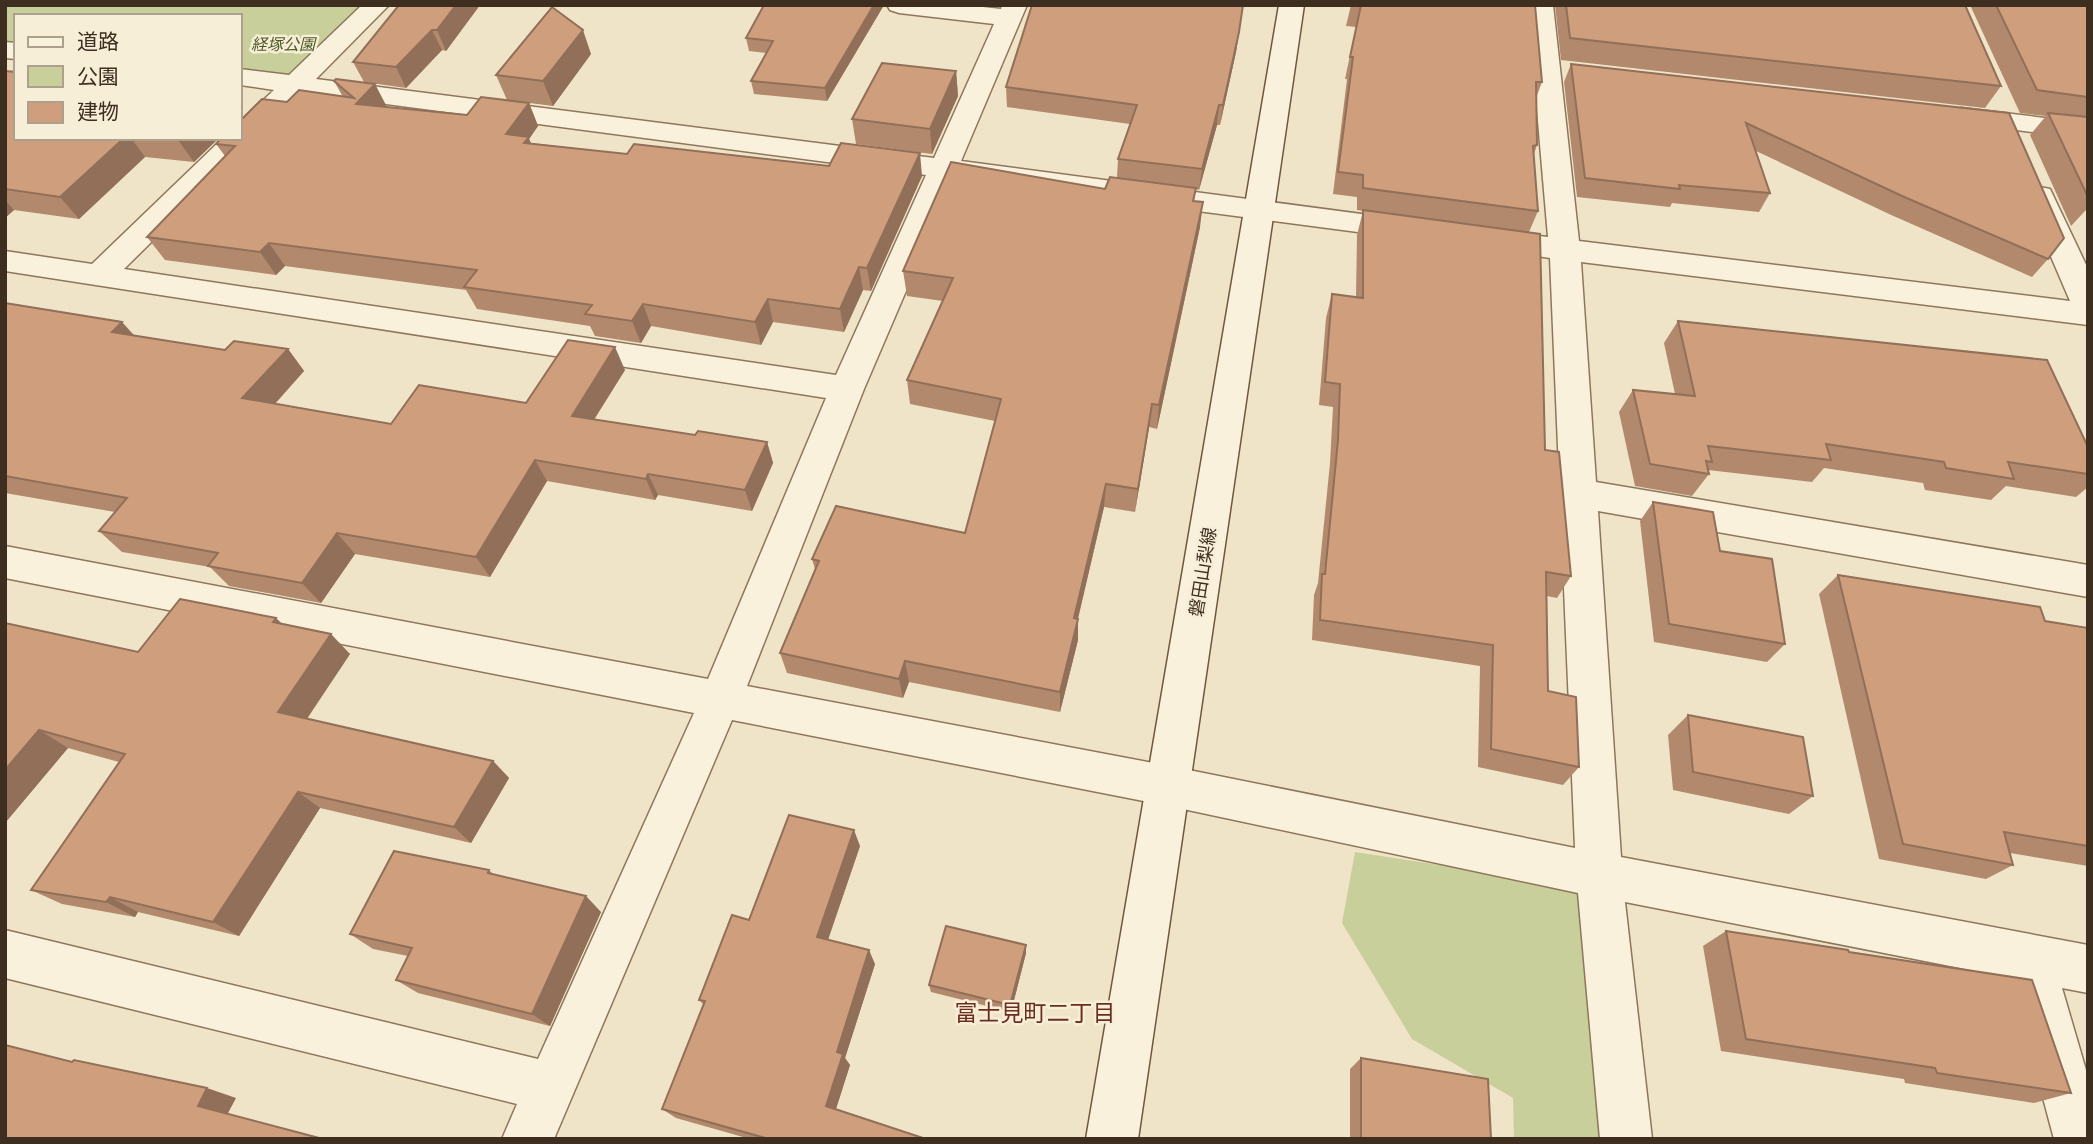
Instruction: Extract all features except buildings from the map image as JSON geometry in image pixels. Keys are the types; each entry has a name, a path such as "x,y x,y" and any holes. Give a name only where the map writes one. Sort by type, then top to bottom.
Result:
{"street":[{"path":"242,138 377,5"},
{"path":"528,1139 720,701 847,389 1012,11 899,5"},
{"name":"磐田山梨線","path":"1112,1139 1292,5"},
{"path":"1540,5 1560,71 1564,250 1600,875 1626,1139"},
{"path":"242,77 1259,208 1564,250 2088,314"},
{"path":"1940,114 2013,134 2088,131"},
{"path":"2013,134 2088,305"},
{"path":"97,277 240,140"},
{"path":"5,261 847,389"},
{"path":"1578,493 2088,581"},
{"path":"5,562 1169,786 1600,875 2088,970"},
{"path":"5,954 549,1087"},
{"path":"2029,958 2080,1139"}],"green space":[{"name":"経塚公園","path":"5,5 377,5 297,84 242,77 242,14 14,14 14,48 5,46"},
{"path":"1355,852 1602,890 1626,1139 1514,1139 1513,1098 1412,1039 1342,923"}],"district":[{"name":"富士見町二丁目","path":"1035,1013"}]}
